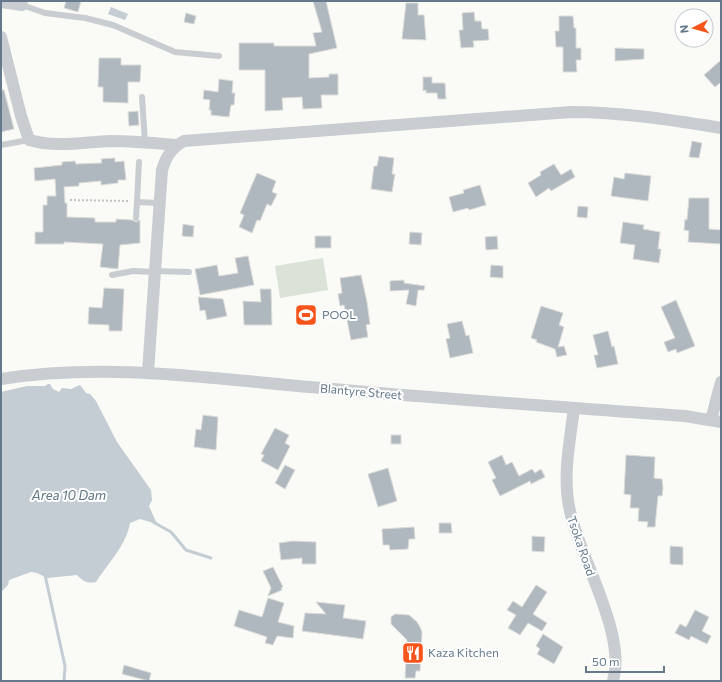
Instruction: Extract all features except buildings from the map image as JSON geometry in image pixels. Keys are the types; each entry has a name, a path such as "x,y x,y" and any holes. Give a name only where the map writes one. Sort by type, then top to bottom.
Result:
{"street":[{"path":"1,2 22,5"},
{"path":"1,37 21,116 29,140 44,144 64,145 111,141 176,145"},
{"path":"148,372 158,204 162,170 169,152 176,145 184,141 571,112 602,112 656,118 721,128"},
{"name":"Blantyre Street","path":"1,379 55,372 148,372 420,397 574,408 716,421"},
{"path":"716,421 721,382"},
{"name":"Tsoka Road","path":"574,408 567,470 569,509 576,536 610,626 616,662 613,681"}],"lane":[{"path":"22,5 46,13 85,18 113,25 175,52 219,56"},
{"path":"142,97 145,142"},
{"path":"1,145 29,140"},
{"path":"136,218 139,162"},
{"path":"137,202 158,204"},
{"path":"112,275 132,271 189,272"}],"path":[{"path":"70,200 137,202"}],"shaded area":[{"path":"323,258 328,290 280,298 275,266"}],"water":[{"path":"111,7 128,14 125,20 108,14"},
{"name":"POOL","path":"314,309 315,318 298,320 296,312"},
{"name":"Area 10 Dam","path":"48,384 59,392 62,388 71,389 80,385 86,393 90,394 96,401 117,442 151,490 152,500 149,506 157,524 140,519 130,523 121,547 96,582 85,582 77,575 47,578 31,572 9,580 8,585 1,592 1,392 27,386 45,386"}],"waterway":[{"path":"153,522 171,532 186,550 211,558"},
{"path":"45,575 65,666 64,681"}],"place":[{"name":"POOL","path":"306,315"},
{"name":"Kaza Kitchen","path":"413,653"}]}
